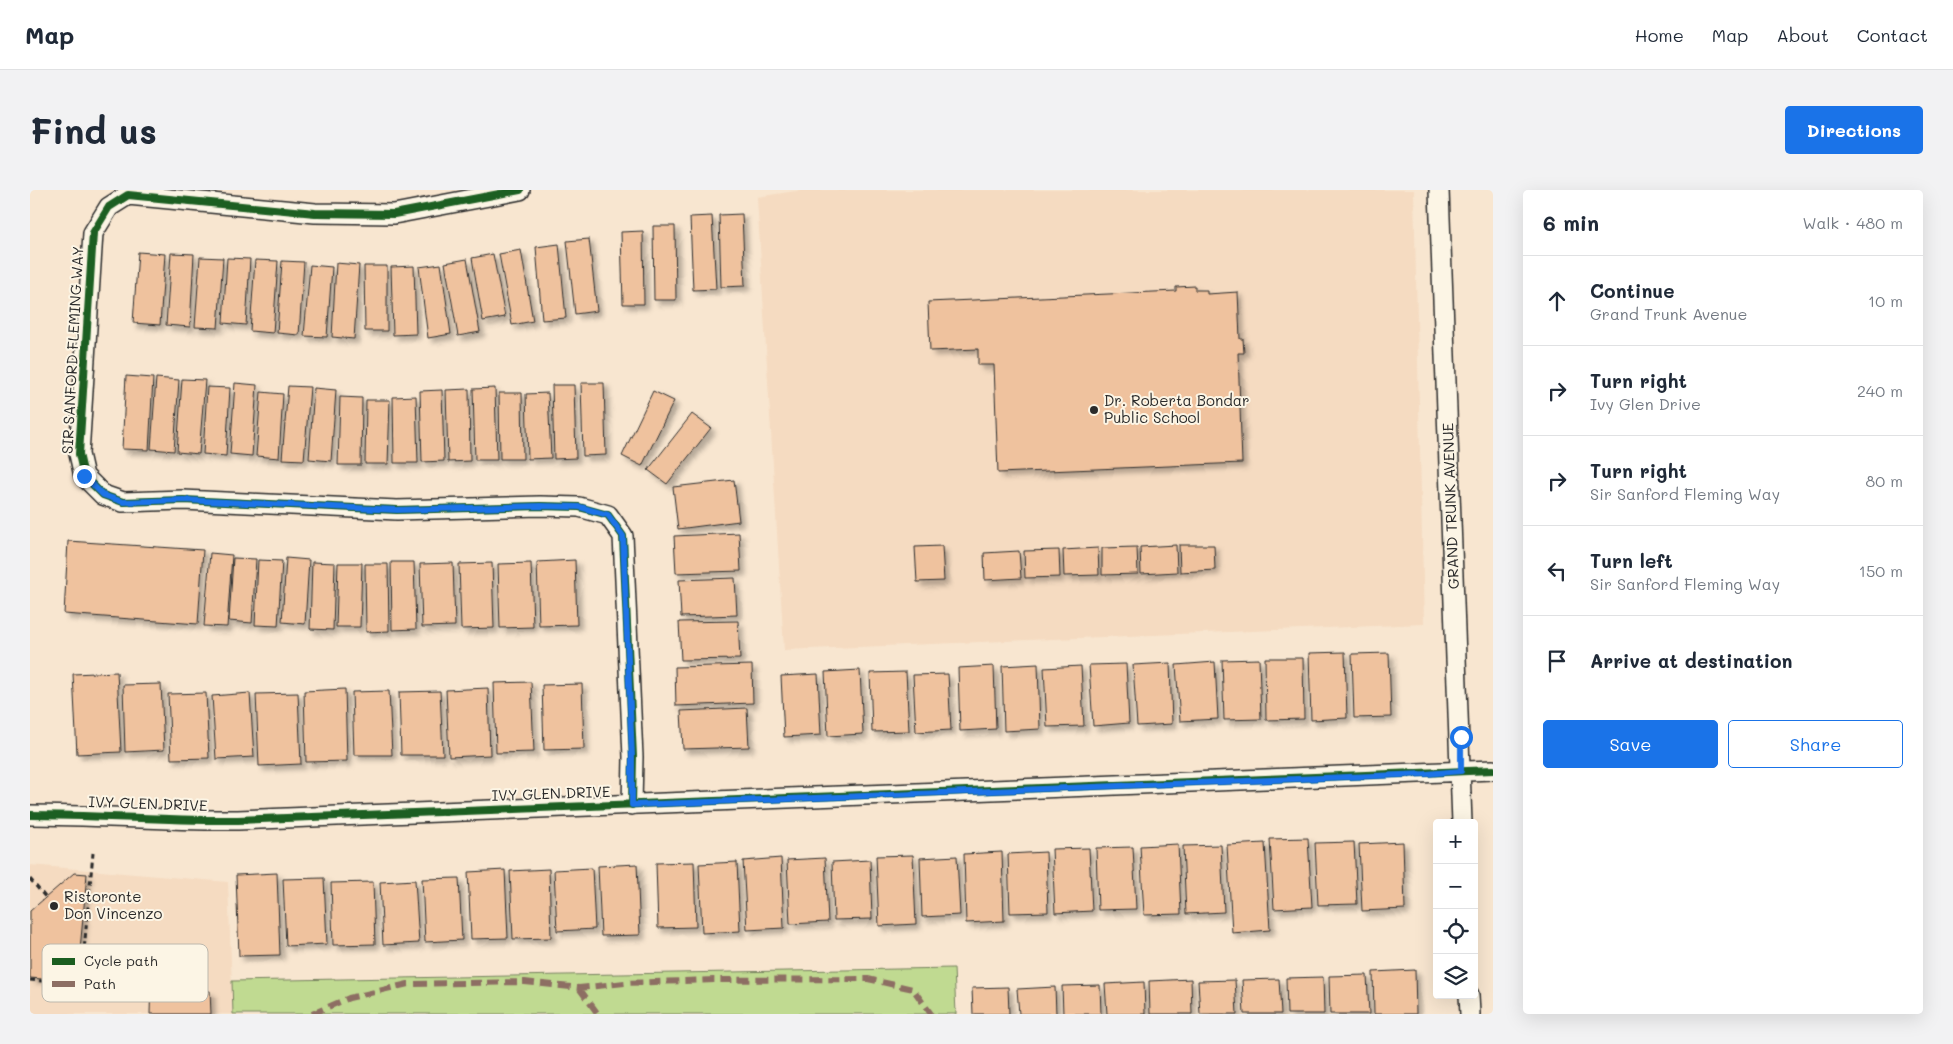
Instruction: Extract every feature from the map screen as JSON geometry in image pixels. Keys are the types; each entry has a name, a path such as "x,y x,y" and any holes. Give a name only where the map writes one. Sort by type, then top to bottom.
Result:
{"street":[{"name":"SIR SANFORD FLEMING WAY","path":"520,190 394,214 315,213 128,194 109,207 93,233 79,454 84,476 103,495 123,502 183,500 397,510 550,506 580,507 608,515 623,536 632,757 632,805"},
{"name":"GRAND TRUNK AVENUE","path":"1439,190 1462,819"},
{"name":"IVY GLEN DRIVE","path":"30,815 93,815 184,821 1493,770"},
{"path":"1469,999 1470,1014"}],"path":[{"path":"84,944 92,853"},
{"path":"30,879 46,898"}],"shaded area":[{"name":"Dr. Roberta Bondar Public School","path":"802,190 1414,190 1424,624 784,650 757,197"},
{"path":"30,865 228,882 233,1014 30,1014"}],"green space":[{"path":"954,968 956,1014 233,1014 232,981"}],"building":[{"path":"742,214 745,286 721,287 719,215"},
{"path":"712,216 716,289 693,290 690,217"},
{"path":"653,226 675,226 676,300 654,300"},
{"path":"643,231 644,304 623,304 621,232"},
{"path":"589,239 597,311 575,314 567,241"},
{"path":"559,244 566,318 542,320 536,247"},
{"path":"521,250 533,321 512,325 499,254"},
{"path":"138,252 165,254 160,325 133,323"},
{"path":"171,253 194,254 190,327 166,325"},
{"path":"493,254 505,317 483,321 472,258"},
{"path":"200,257 223,258 218,328 195,327"},
{"path":"227,258 250,259 246,325 223,323"},
{"path":"467,259 480,332 458,336 445,263"},
{"path":"255,260 278,261 273,333 250,331"},
{"path":"282,261 304,262 299,335 277,333"},
{"path":"336,263 359,265 354,339 332,337"},
{"path":"441,264 451,334 428,338 419,267"},
{"path":"310,265 332,267 327,337 304,336"},
{"path":"364,266 387,266 387,331 365,331"},
{"path":"414,266 416,334 393,335 391,267"},
{"path":"1195,286 1195,290 1207,290 1207,294 1238,292 1240,339 1243,339 1244,353 1238,353 1242,463 998,473 994,365 978,365 978,349 930,351 928,302 1176,291 1176,287"},
{"path":"126,376 153,378 149,450 122,449"},
{"path":"156,378 179,380 174,451 151,449"},
{"path":"182,379 205,380 199,454 177,452"},
{"path":"235,383 257,385 252,456 230,454"},
{"path":"581,383 604,383 606,455 583,456"},
{"path":"552,385 574,385 576,458 554,459"},
{"path":"288,386 310,387 304,460 282,459"},
{"path":"207,387 230,388 226,456 203,454"},
{"path":"314,388 336,390 331,461 309,459"},
{"path":"495,388 497,460 475,460 473,389"},
{"path":"469,389 470,461 448,462 446,390"},
{"path":"442,390 444,461 422,462 420,391"},
{"path":"653,391 674,401 642,466 622,456"},
{"path":"261,392 283,394 279,458 256,456"},
{"path":"499,393 522,393 523,459 500,459"},
{"path":"548,393 551,458 528,459 526,394"},
{"path":"416,396 418,463 394,463 393,397"},
{"path":"340,397 362,398 361,465 338,465"},
{"path":"366,400 390,400 388,464 365,464"},
{"path":"692,414 711,428 667,484 648,470"},
{"path":"734,480 739,521 678,529 673,487"},
{"path":"739,533 741,571 676,573 674,536"},
{"path":"68,541 203,550 198,624 64,614"},
{"path":"1176,545 1177,572 1141,574 1140,547"},
{"path":"1179,545 1214,545 1215,570 1180,572"},
{"path":"942,546 944,581 917,582 915,547"},
{"path":"1137,547 1138,574 1102,575 1102,548"},
{"path":"1098,548 1099,575 1064,576 1063,550"},
{"path":"1059,550 1060,577 1025,578 1024,551"},
{"path":"1019,551 1021,578 985,580 984,553"},
{"path":"210,553 232,555 227,627 204,626"},
{"path":"233,558 256,559 252,623 229,621"},
{"path":"286,558 309,560 305,624 282,622"},
{"path":"258,560 282,561 278,626 255,625"},
{"path":"575,560 577,625 539,626 537,562"},
{"path":"312,562 335,563 333,630 310,629"},
{"path":"391,562 414,562 416,629 392,630"},
{"path":"338,563 362,563 360,627 336,627"},
{"path":"453,563 455,626 422,627 420,564"},
{"path":"492,563 494,628 461,629 459,564"},
{"path":"531,563 533,627 500,628 498,564"},
{"path":"365,564 388,564 389,631 366,632"},
{"path":"735,578 737,615 681,617 679,580"},
{"path":"738,621 740,659 681,660 679,622"},
{"path":"1345,652 1347,718 1311,720 1309,653"},
{"path":"1389,653 1391,717 1354,718 1352,654"},
{"path":"1265,658 1303,658 1304,719 1266,720"},
{"path":"1259,659 1261,719 1224,720 1222,660"},
{"path":"1215,662 1218,719 1180,721 1176,665"},
{"path":"1170,663 1172,724 1137,726 1133,665"},
{"path":"1038,664 1040,729 1004,731 1002,666"},
{"path":"1126,664 1129,723 1093,726 1089,665"},
{"path":"752,665 753,703 676,706 675,667"},
{"path":"994,666 996,729 960,731 958,668"},
{"path":"1081,666 1084,726 1047,727 1044,668"},
{"path":"860,670 863,734 828,736 825,672"},
{"path":"117,672 121,752 77,754 73,674"},
{"path":"906,672 909,731 872,732 870,673"},
{"path":"818,674 821,735 784,737 781,676"},
{"path":"948,674 951,730 916,732 913,675"},
{"path":"531,682 534,752 496,753 494,683"},
{"path":"161,684 164,750 125,752 123,685"},
{"path":"582,684 584,749 544,750 542,685"},
{"path":"488,688 490,755 449,757 446,690"},
{"path":"345,689 347,761 306,762 304,691"},
{"path":"389,691 392,755 354,755 352,692"},
{"path":"440,691 443,755 401,755 399,692"},
{"path":"206,693 209,758 171,759 168,694"},
{"path":"250,693 254,757 216,759 212,696"},
{"path":"298,693 301,764 259,766 256,694"},
{"path":"747,708 749,747 683,749 681,711"},
{"path":"1308,838 1312,907 1274,909 1270,839"},
{"path":"1354,842 1357,904 1318,905 1315,843"},
{"path":"1403,842 1405,909 1362,911 1359,844"},
{"path":"1265,843 1270,930 1232,933 1227,845"},
{"path":"1178,844 1181,914 1144,915 1140,846"},
{"path":"1221,845 1224,912 1186,914 1183,846"},
{"path":"1133,847 1136,909 1098,910 1096,848"},
{"path":"1089,848 1092,911 1055,913 1052,849"},
{"path":"1002,852 1004,921 966,923 964,854"},
{"path":"1046,852 1048,912 1010,913 1008,854"},
{"path":"913,855 916,924 879,926 876,856"},
{"path":"957,856 960,915 922,917 920,858"},
{"path":"781,858 784,928 747,930 743,861"},
{"path":"825,858 828,922 790,924 787,860"},
{"path":"870,860 872,919 834,920 832,862"},
{"path":"694,862 696,927 658,928 656,863"},
{"path":"737,862 740,931 702,933 699,864"},
{"path":"637,864 640,935 601,936 598,866"},
{"path":"592,868 595,929 557,931 554,870"},
{"path":"549,869 551,938 513,939 510,871"},
{"path":"505,870 508,938 471,939 468,872"},
{"path":"74,873 87,874 81,944 42,944 42,979 30,978 30,911"},
{"path":"277,873 280,955 239,956 236,875"},
{"path":"324,878 327,944 286,946 283,879"},
{"path":"459,878 462,940 425,942 422,879"},
{"path":"415,880 419,943 383,945 380,882"},
{"path":"373,882 375,944 333,945 331,883"},
{"path":"1415,970 1416,1014 1374,1014 1373,972"},
{"path":"1367,975 1369,1014 1330,1014 1329,976"},
{"path":"1323,977 1324,1014 1287,1014 1286,978"},
{"path":"1191,979 1192,1014 1150,1014 1149,981"},
{"path":"1279,979 1281,1014 1244,1014 1242,980"},
{"path":"1235,980 1237,1014 1200,1014 1198,981"},
{"path":"1144,982 1145,1014 1107,1014 1105,984"},
{"path":"1100,985 1101,1014 1063,1014 1062,986"},
{"path":"1008,987 1009,1014 973,1014 972,988"},
{"path":"1055,987 1056,1014 1019,1014 1017,989"},
{"path":"208,991 210,991 211,1014 150,1014 150,1002 208,1002"}],"marked path":[{"path":"312,1014 349,998 408,984 525,982 579,988 625,983 714,980 868,979 913,989 931,1014"},
{"path":"579,988 598,1014"}],"cycle path":[{"path":"520,190 394,214 315,213 128,195 109,207 93,233 79,454 84,476 103,495 123,502 183,500 397,510 540,506 579,507 608,515 623,536 633,757 632,805"},
{"path":"30,815 238,820 1493,770"}],"place":[{"name":"Dr. Roberta Bondar Public School","path":"1094,410"},
{"name":"Ristoronte Don Vincenzo","path":"54,906"}],"route":[{"path":"84,476 103,495 123,502 183,500 267,506 397,510 540,506 580,507 608,515 623,536 632,757 632,805 1426,774 1461,771 1461,737"}]}
